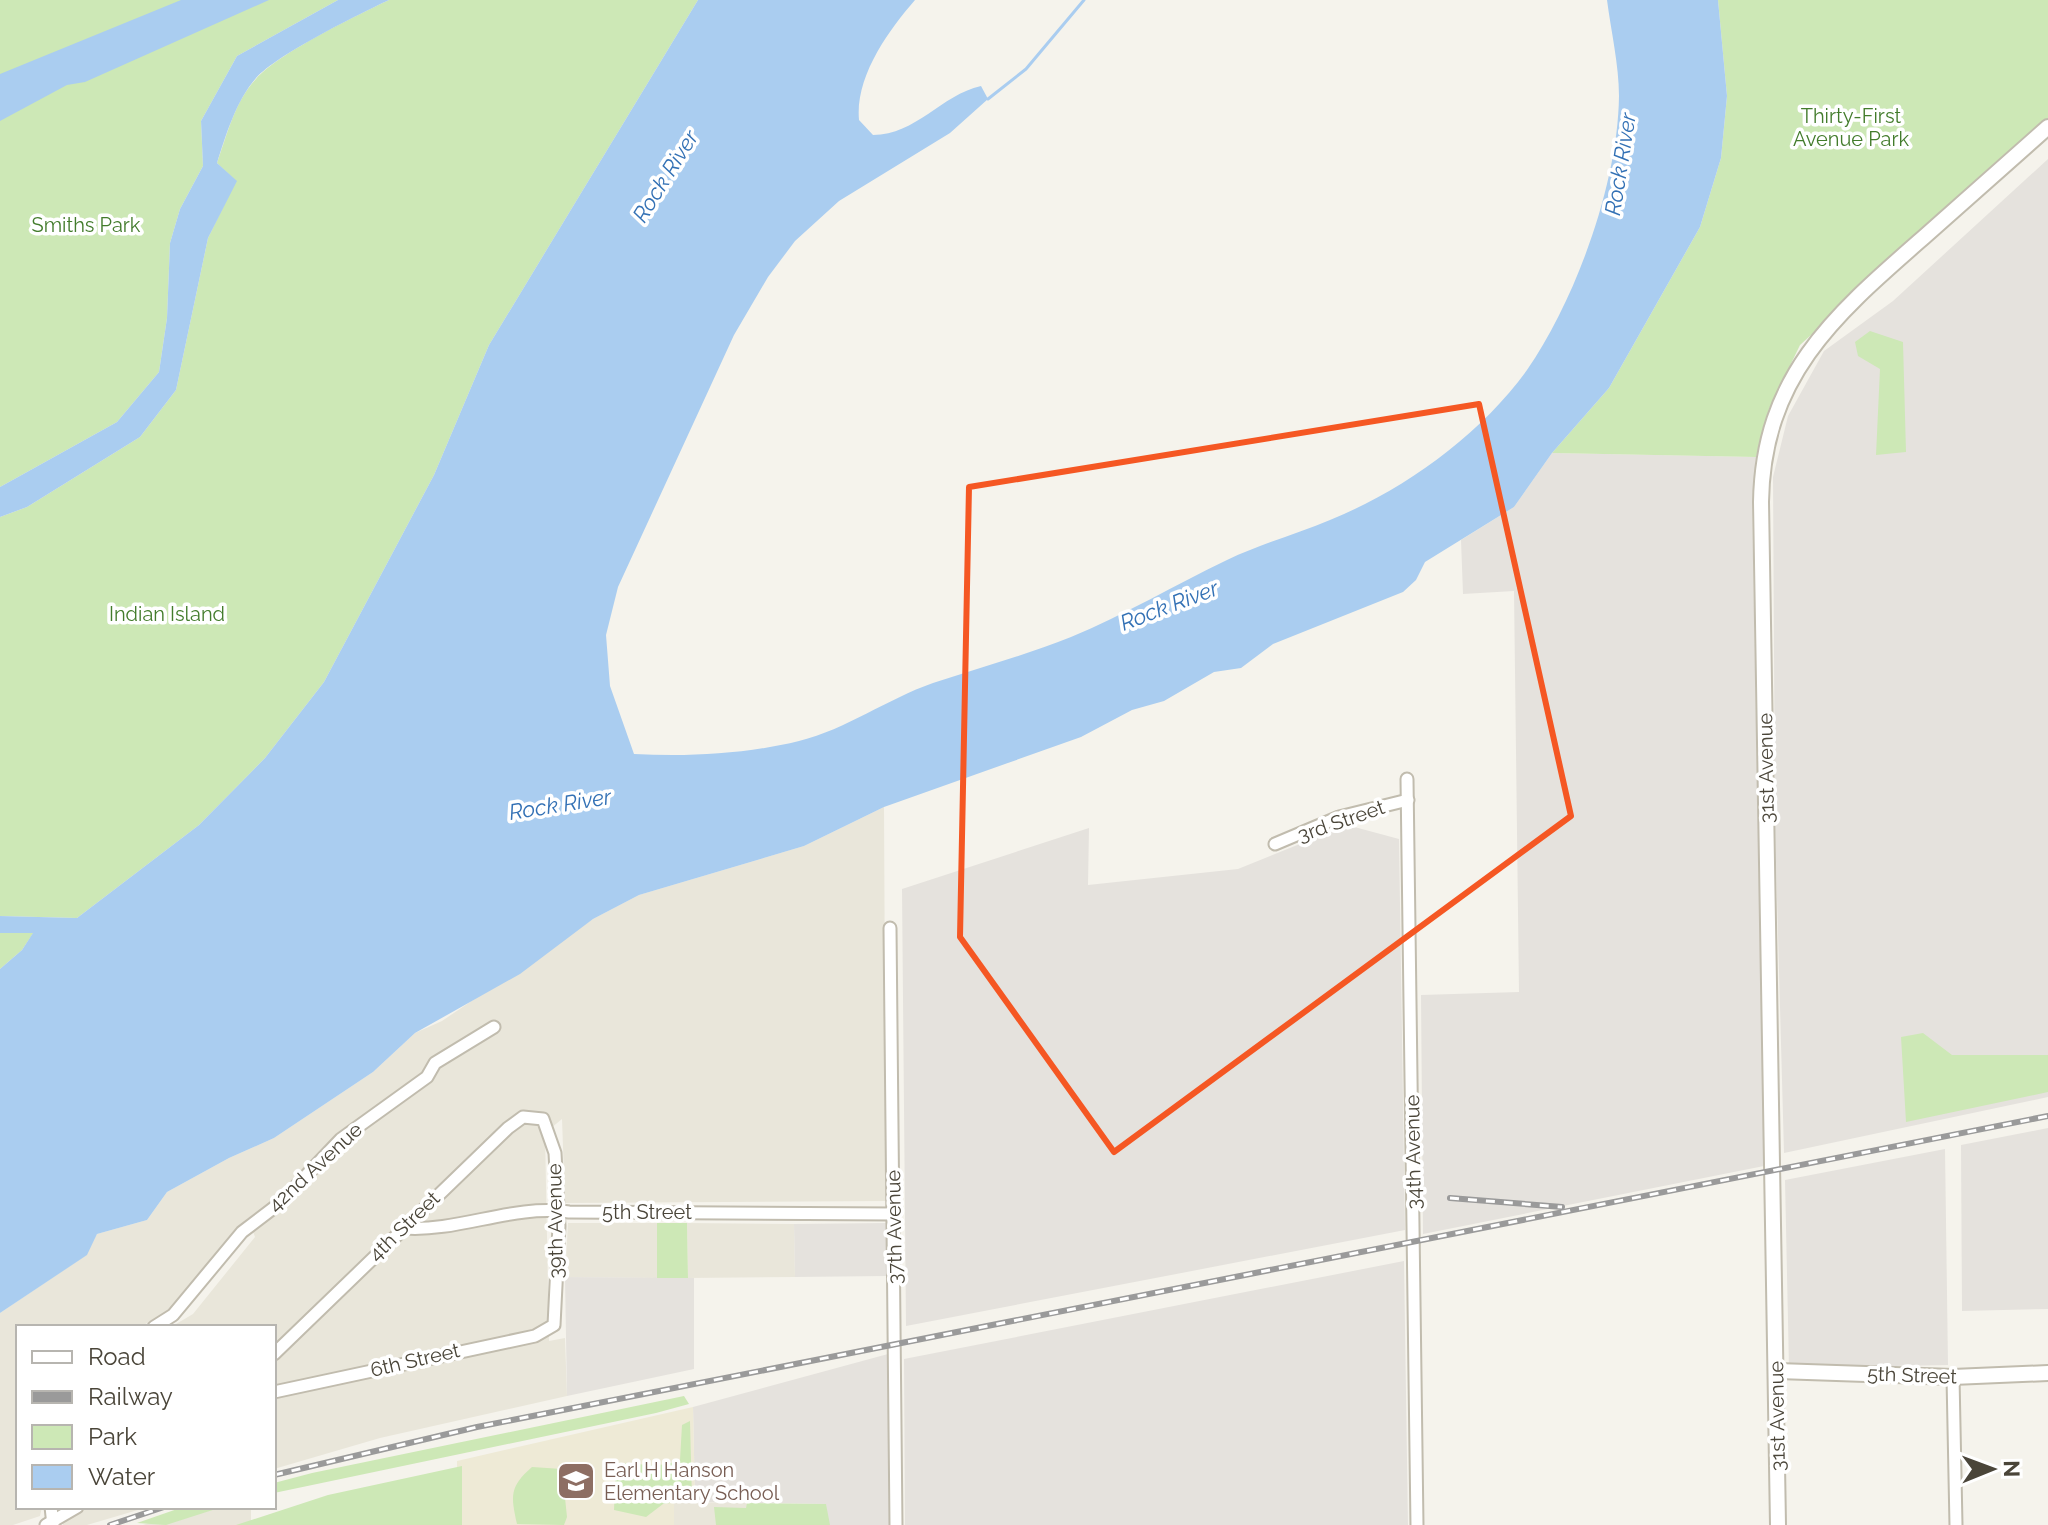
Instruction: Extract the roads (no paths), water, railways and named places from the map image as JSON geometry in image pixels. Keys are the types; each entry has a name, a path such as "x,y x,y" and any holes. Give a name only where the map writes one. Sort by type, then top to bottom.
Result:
{"street":[{"name":"31st Avenue","path":"1778,1525 1761,502 1764,454 1783,393 1827,326 2048,127"},
{"name":"34th Avenue","path":"1407,779 1417,1525"},
{"name":"3rd Street","path":"1275,844 1339,817 1408,800"},
{"name":"37th Avenue","path":"890,928 896,1525"},
{"name":"42nd Avenue","path":"157,1325 173,1315 242,1232 289,1195 341,1139 427,1077 435,1063 494,1027"},
{"name":"4th Street","path":"276,1352 517,1121 530,1116 543,1119"},
{"name":"39th Avenue","path":"543,1119 553,1141 558,1210 554,1325"},
{"name":"5th Street","path":"404,1228 430,1228 532,1208 894,1214"},
{"name":"6th Street","path":"276,1392 535,1336 554,1325"},
{"name":"5th Street","path":"1776,1371 1953,1377 2048,1373"},
{"path":"1953,1377 1956,1525"},
{"path":"50,1524 74,1509"}],"water":[{"path":"181,0 269,0 85,82 67,85 0,121 0,74"},
{"path":"338,0 389,0 319,36 267,68 249,87 232,119 217,163 237,181 208,238 176,390 140,437 27,507 0,517 0,487 117,422 159,372 167,318 170,243 180,209 203,166 201,121 237,56"},
{"name":"Rock River","path":"698,0 915,0 884,40 862,87 859,120 873,135 902,129 953,97 981,86 988,99 950,133 839,201 795,241 768,277 734,335 618,587 606,635 610,686 634,754 738,752 817,736 933,683 1071,637 1227,560 1358,508 1439,458 1487,417 1527,370 1562,309 1591,239 1611,166 1617,130 1619,84 1607,0 1718,0 1727,96 1721,158 1700,227 1609,388 1552,453 1514,507 1425,562 1416,580 1403,592 1273,644 1241,668 1214,672 1164,701 1132,710 1081,737 884,807 804,846 639,895 593,919 520,974 415,1033 373,1072 274,1138 229,1158 167,1192 147,1220 97,1234 87,1255 0,1313 0,969 22,950 33,933 0,933 0,916 77,918 199,825 265,758 324,682 434,475 489,345"}],"waterway":[{"path":"988,99 1026,69 1084,0"}],"railway":[{"path":"276,1475 477,1427 2048,1116"},
{"path":"1450,1198 1562,1207"},
{"path":"110,1525 158,1509"}],"place":[{"name":"Earl H Hanson Elementary School","path":"576,1481"}],"park label":[{"name":"Thirty-First Avenue Park","path":"1851,128"},
{"name":"Smiths Park","path":"86,225"},
{"name":"Indian Island","path":"167,614"}]}
